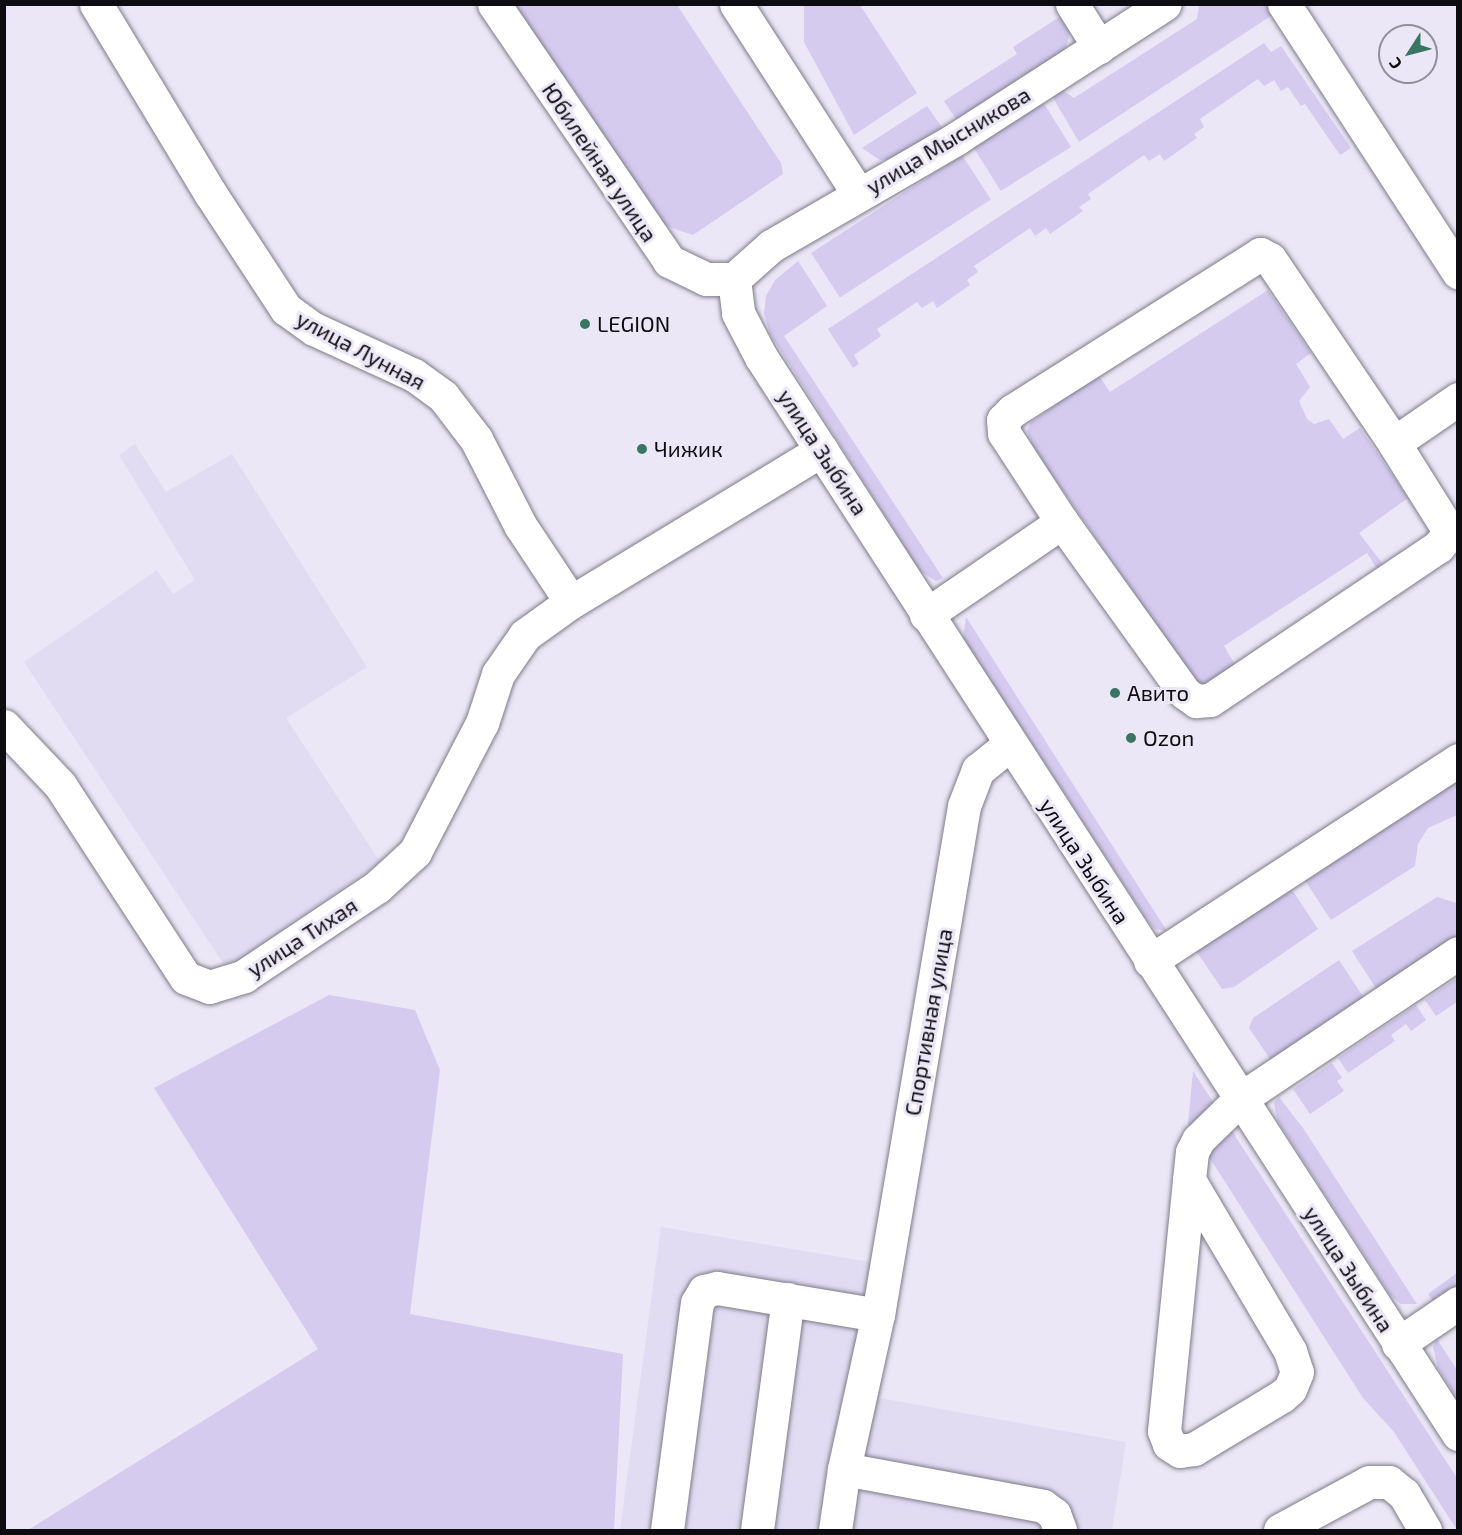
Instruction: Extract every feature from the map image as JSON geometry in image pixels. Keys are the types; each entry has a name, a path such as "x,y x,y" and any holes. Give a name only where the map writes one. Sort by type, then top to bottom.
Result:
{"street":[{"name":"улица Лунная","path":"96,4 210,193 286,309 314,329 414,375 443,396 476,439 520,525 572,602"},
{"name":"Юбилейная улица","path":"494,4 669,261 706,279 734,279"},
{"path":"736,4 858,193"},
{"path":"1072,4 1099,46"},
{"name":"улица Мысникова","path":"734,279 771,246 858,193 957,138 1165,4"},
{"path":"1284,4 1458,272"},
{"path":"1260,254 1270,259 1394,443 1446,526 1447,536 1438,547 1210,700 1196,701 1185,693 1062,522 1004,433 1003,420 1022,404 1260,254"},
{"name":"улица Зыбина","path":"734,279 738,313 761,357 1009,746 1458,1434"},
{"path":"1394,443 1458,399"},
{"name":"улица Тихая","path":"4,726 60,785 186,978 209,987 244,976 377,887 415,852 482,723 498,674 525,635 572,602 822,450"},
{"path":"927,615 1062,522"},
{"name":"Спортивная улица","path":"835,1530 844,1469 878,1315 964,806 978,770 1009,746"},
{"path":"1150,961 1458,760"},
{"path":"1189,1180 1290,1351 1297,1372 1290,1389 1282,1396 1194,1449 1180,1451 1169,1444 1164,1431 1189,1180 1192,1152 1198,1140 1240,1099 1458,953"},
{"path":"667,1530 697,1303 704,1291 717,1288 878,1315"},
{"path":"757,1530 788,1299"},
{"path":"1398,1344 1458,1303"},
{"path":"844,1469 1043,1506 1054,1514 1059,1530"},
{"path":"1280,1530 1369,1482 1389,1482 1404,1494 1425,1530"}],"shaded area":[{"path":"508,5 677,5 781,163 783,174 693,235 669,227 650,214"},
{"path":"804,5 860,5 917,93 854,135 804,42"},
{"path":"1199,5 1268,5 1274,14 1079,142 1052,96 1062,90 1074,98 1197,19"},
{"path":"1064,14 1070,33 1065,50 957,121 944,101 1017,54 1013,47"},
{"path":"1264,43 1271,52 1281,46 1351,148 1340,155 1305,104 1301,106 1288,87 1281,91 1274,80 1264,86 1258,79 1200,119 1204,127 1194,134 1197,138 1164,161 1160,154 1149,161 1144,155 1088,194 1091,199 1079,207 1083,211 1050,234 1046,228 1035,236 1030,228 974,266 978,272 967,280 970,285 937,308 933,301 922,308 917,302 877,329 881,336 854,355 859,364 853,368 828,329"},
{"path":"1043,102 1071,147 1001,191 973,146"},
{"path":"927,106 943,129 893,159 880,160 862,148"},
{"path":"962,155 991,199 840,297 811,253"},
{"path":"798,261 827,306 784,336 943,578 936,581 920,571 770,334 764,313 766,296 775,280"},
{"path":"1268,290 1311,353 1296,364 1310,387 1299,401 1307,419 1314,424 1329,419 1343,439 1360,428 1408,498 1359,533 1386,568 1381,575 1367,553 1224,646 1237,668 1201,689 1034,449 1027,431 1030,423 1098,374 1110,392"},
{"path":"135,444 166,492 232,454 367,667 286,718 380,862 227,969 24,662 157,570 173,594 195,580 119,455"},
{"path":"966,617 1167,931 1155,929 1147,920 963,638"},
{"path":"1457,777 1457,815 1428,828 1418,844 1415,866 1331,920 1302,876"},
{"path":"1289,885 1318,929 1234,987 1222,989 1194,948"},
{"path":"1437,897 1457,903 1457,941 1379,993 1352,951"},
{"path":"1339,960 1366,1001 1272,1062 1249,1028 1253,1018"},
{"path":"1457,978 1457,1002 1436,1016 1425,1000"},
{"path":"329,995 415,1010 440,1070 410,1314 623,1354 614,1530 28,1530 318,1349 154,1088"},
{"path":"1416,1005 1426,1020 1411,1031 1406,1024 1391,1035 1395,1041 1348,1073 1338,1058"},
{"path":"1332,1063 1342,1078 1337,1081 1344,1091 1310,1114 1293,1089"},
{"path":"1193,1071 1457,1478 1457,1530 1394,1432 1363,1398 1188,1124"},
{"path":"1279,1097 1303,1128 1417,1304 1401,1304 1390,1295 1277,1120 1274,1103"},
{"path":"661,1227 876,1263 901,1272 879,1398 1126,1442 1112,1530 620,1530"},
{"path":"1457,1273 1457,1288 1435,1304 1428,1294"},
{"path":"1437,1339 1457,1370 1457,1399 1438,1368 1433,1347"}],"place":[{"name":"LEGION","path":"585,324"},
{"name":"Чижик","path":"642,449"},
{"name":"Авито","path":"1115,693"},
{"name":"Ozon","path":"1131,738"}]}
